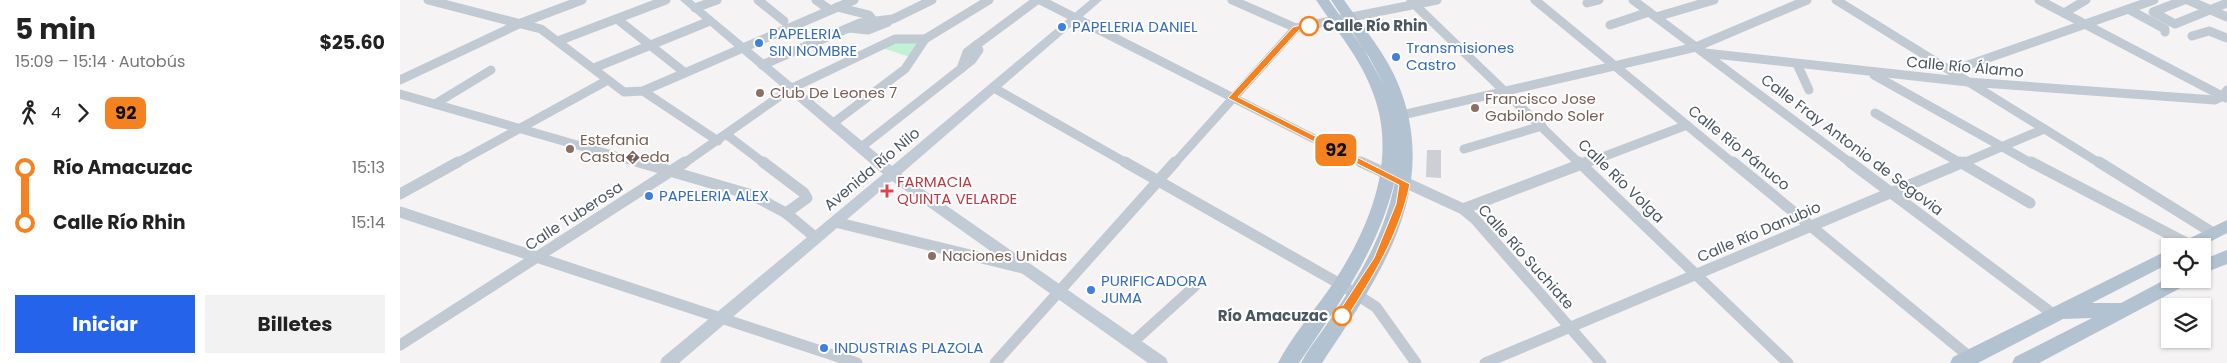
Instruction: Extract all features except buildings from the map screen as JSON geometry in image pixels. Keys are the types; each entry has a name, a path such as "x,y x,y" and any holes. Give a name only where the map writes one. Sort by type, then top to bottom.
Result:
{"main road":[{"path":"1311,363 1379,259 1390,233 1405,184 1406,153 1402,115 1392,86 1379,61 1342,19 1322,0"},
{"path":"1288,363 1340,284 1372,230 1384,198 1388,176 1390,136 1383,101 1370,71 1342,19 1337,0"},
{"path":"2204,238 2220,230"},
{"path":"2211,264 2227,256"},
{"path":"1966,360 2161,260"},
{"path":"2022,363 2165,288"},
{"path":"2055,313 2124,309"}],"street":[{"path":"428,0 542,29 624,92 643,90 854,0"},
{"path":"400,80 520,23 582,0"},
{"path":"558,42 666,0"},
{"path":"690,4 717,0"},
{"path":"758,0 784,20"},
{"path":"816,0 833,9 869,15 873,20"},
{"path":"848,28 868,30 932,0"},
{"path":"832,124 906,69 925,39 989,0"},
{"path":"860,148 977,55 976,44 1039,0"},
{"name":"Calle Río Suchiate","path":"1039,0 1388,176 1463,209 1475,220 1601,363"},
{"name":"Avenida Río Nilo","path":"668,363 1097,0"},
{"path":"1232,0 1296,28 1413,2 1437,0"},
{"name":"Calle Río Pánuco","path":"1536,0 1811,226 1966,360"},
{"path":"1587,3 1599,0"},
{"name":"Calle Fray Antonio de Segovia","path":"1634,0 1891,193 2055,313"},
{"path":"1610,24 1714,0"},
{"path":"1402,115 1615,65 1700,50 1807,0"},
{"path":"1836,0 2044,129 2220,230"},
{"path":"2039,0 2226,95"},
{"path":"2064,13 2085,0"},
{"path":"1951,71 2084,24 2130,10 2154,0"},
{"path":"2184,0 2153,12 2175,24 2227,3"},
{"path":"2188,0 2227,17"},
{"path":"2221,0 2227,3"},
{"name":"Calle Río Volga","path":"1413,2 1788,363"},
{"path":"690,4 892,174 1160,363"},
{"path":"2130,10 2159,24 2165,29 2165,32"},
{"path":"616,19 684,72"},
{"path":"762,65 848,28 873,20 894,19"},
{"path":"594,68 710,21"},
{"path":"995,363 1296,28"},
{"path":"2192,36 2209,31 2227,38"},
{"name":"Calle Tuberosa","path":"400,345 728,135 790,89 895,39 925,39"},
{"name":"Calle Río Álamo","path":"1700,50 1797,64 1968,82 2215,100 2226,95"},
{"path":"1797,64 1809,90"},
{"path":"435,104 491,70"},
{"path":"1870,72 2001,147 2174,238"},
{"path":"400,194 608,80"},
{"path":"994,88 1340,284 1376,307 1416,363"},
{"path":"643,90 718,141"},
{"path":"400,94 752,195 786,213 816,238"},
{"path":"1875,113 2030,203"},
{"path":"1463,209 1688,125"},
{"path":"1464,149 1542,126"},
{"name":"Calle Río Danubio","path":"1485,363 2044,129"},
{"path":"728,135 804,193 807,198 786,213"},
{"path":"400,212 857,363"},
{"path":"835,222 1026,269"},
{"path":"1132,343 1195,286"}],"green space":[{"path":"896,39 924,39 913,58 879,47"}],"bus line":[{"name":"92","path":"1309,26 1296,28 1232,98 1405,184 1390,233 1379,259 1342,316"}],"place":[{"name":"Calle Río Rhin","path":"1309,26"},
{"name":"PAPELERIA DANIEL","path":"1062,27"},
{"name":"PAPELERIA SIN NOMBRE","path":"759,43"},
{"name":"Transmisiones Castro","path":"1396,57"},
{"name":"Club De Leones 7","path":"760,93"},
{"name":"Francisco Jose Gabilondo Soler","path":"1475,108"},
{"name":"Estefania Casta�eda","path":"570,149"},
{"name":"FARMACIA QUINTA VELARDE","path":"887,191"},
{"name":"PAPELERIA ALEX","path":"649,196"},
{"name":"Naciones Unidas","path":"932,256"},
{"name":"PURIFICADORA JUMA","path":"1091,290"},
{"name":"Río Amacuzac","path":"1342,316"},
{"name":"INDUSTRIAS PLAZOLA","path":"824,348"}]}
